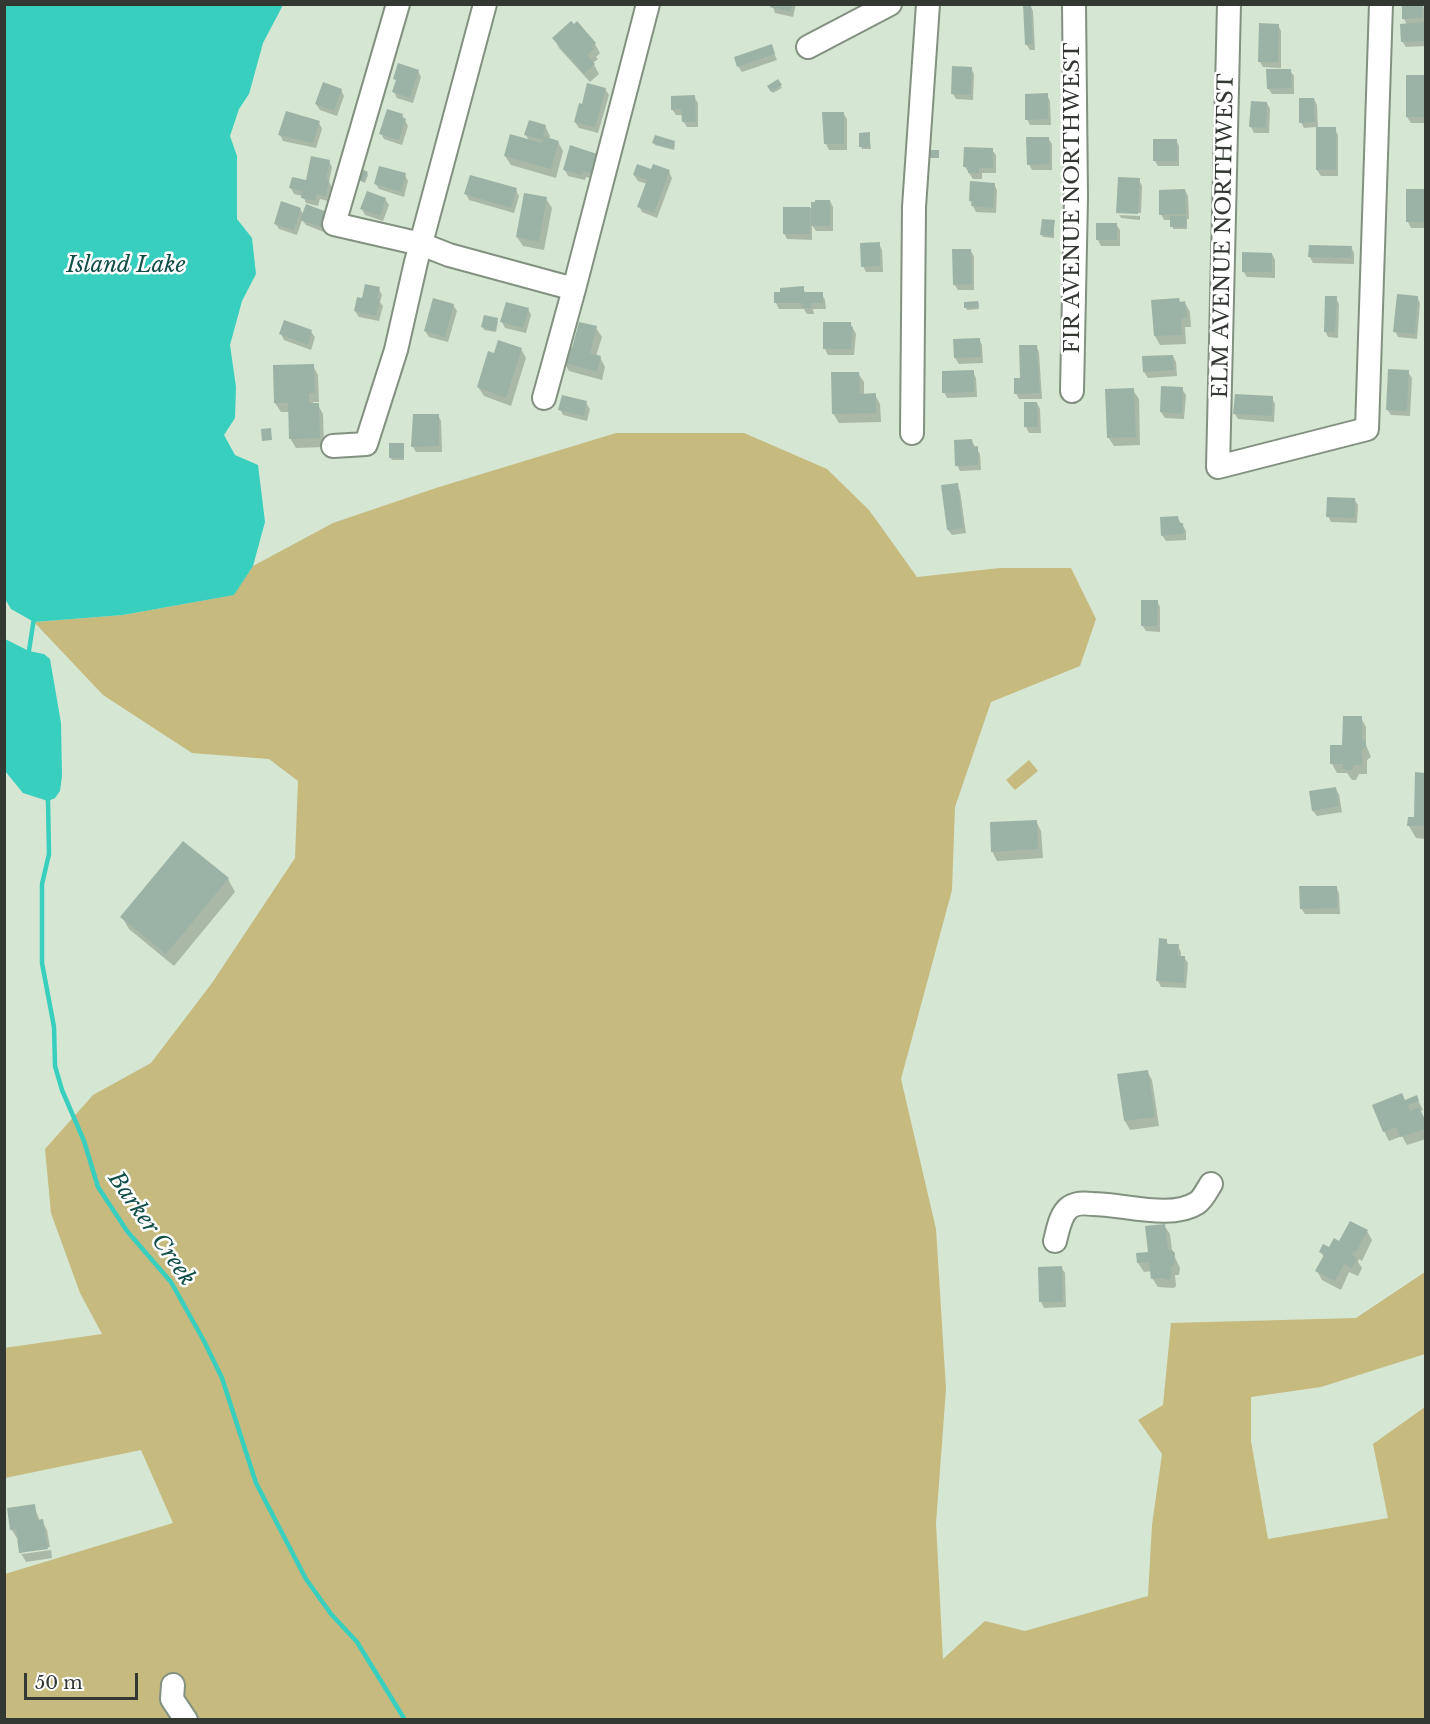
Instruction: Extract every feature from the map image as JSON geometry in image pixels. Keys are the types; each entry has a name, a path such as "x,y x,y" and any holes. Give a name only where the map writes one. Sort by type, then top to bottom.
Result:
{"street":[{"path":"398,4 334,224 421,244 449,255 574,289"},
{"path":"333,446 366,444 396,350 421,244 485,4"},
{"path":"544,398 648,4"},
{"path":"808,47 890,4"},
{"path":"912,433 914,207 928,4"},
{"name":"FIR AVENUE NORTHWEST","path":"1072,391 1076,197 1074,4"},
{"name":"ELM AVENUE NORTHWEST","path":"1229,4 1218,467 1367,429 1381,4"},
{"path":"1055,1241 1062,1216 1070,1207 1081,1203 1160,1210 1183,1209 1199,1202 1211,1184"},
{"path":"168,1693 186,1719"}],"shaded area":[{"path":"616,433 744,433 827,469 869,510 917,577 1000,568 1071,568 1096,619 1080,666 991,702 955,807 952,890 901,1079 936,1229 946,1389 936,1523 943,1659 985,1621 1025,1631 1148,1596 1152,1525 1162,1454 1138,1420 1163,1405 1171,1323 1356,1318 1425,1272 1425,1354 1321,1387 1251,1397 1251,1441 1268,1539 1388,1518 1373,1444 1425,1407 1425,1719 5,1719 5,1574 173,1523 141,1450 5,1478 4,1348 102,1334 80,1293 51,1213 45,1149 93,1095 151,1063 212,983 295,858 298,781 269,759 192,753 103,695 34,622 123,615 233,595 253,566 333,523 436,488"},
{"path":"1029,760 1038,771 1015,790 1006,780"}],"water":[{"name":"Island Lake","path":"5,4 283,5 263,43 249,94 239,109 230,136 237,156 237,219 252,238 256,274 242,301 230,345 236,387 235,418 224,435 235,455 258,465 265,522 253,566 234,595 123,615 34,622 11,609 5,599"},
{"path":"5,639 29,651 44,654 50,659 61,723 62,776 60,791 55,798 48,801 23,793 5,771"}],"building":[{"path":"770,4 792,4 790,12 770,7"},
{"path":"1023,4 1031,4 1033,44 1025,45"},
{"path":"1402,5 1422,5 1423,18 1402,19"},
{"path":"571,21 574,24 577,21 596,43 592,47 594,49 587,55 595,64 584,74 552,38"},
{"path":"1426,22 1426,41 1401,42 1400,24"},
{"path":"1259,23 1279,24 1278,62 1258,62"},
{"path":"772,44 775,54 737,67 734,57"},
{"path":"398,63 419,70 410,98 392,92"},
{"path":"952,66 972,67 971,95 951,94"},
{"path":"1266,69 1291,69 1292,88 1267,89"},
{"path":"1406,75 1424,75 1424,117 1406,117"},
{"path":"778,79 782,85 771,92 767,86"},
{"path":"323,82 342,89 334,111 315,104"},
{"path":"587,83 606,88 595,127 574,122 579,103 582,104"},
{"path":"1048,93 1048,119 1025,120 1025,94"},
{"path":"695,95 696,122 682,122 681,109 671,110 671,96"},
{"path":"1299,98 1314,98 1315,122 1299,123"},
{"path":"1251,101 1267,102 1266,128 1249,127"},
{"path":"387,109 403,114 402,117 406,119 399,140 379,134"},
{"path":"286,111 320,121 313,143 278,135"},
{"path":"822,112 844,112 844,144 824,144"},
{"path":"529,120 546,125 543,136 559,141 551,169 504,156 510,134 542,143 543,140 524,135"},
{"path":"1316,127 1336,127 1336,170 1316,170"},
{"path":"870,132 870,147 859,147 859,133"},
{"path":"655,135 675,141 673,149 652,143"},
{"path":"1026,137 1049,137 1050,164 1027,165"},
{"path":"1153,139 1177,139 1177,161 1153,161"},
{"path":"570,145 597,154 592,174 583,171 582,175 563,170"},
{"path":"964,147 993,148 993,168 979,168 979,173 968,173 968,167 963,167"},
{"path":"930,150 939,150 939,158 930,158"},
{"path":"311,156 330,160 326,179 329,180 326,196 317,194 315,201 301,198 302,191 289,188 292,177 306,180"},
{"path":"637,164 651,169 653,164 670,170 654,213 637,207 647,180 633,175"},
{"path":"379,166 406,173 401,192 374,184"},
{"path":"360,168 368,172 363,182 356,178"},
{"path":"470,175 517,188 511,208 464,194"},
{"path":"1118,177 1140,178 1138,214 1116,213"},
{"path":"970,181 995,183 993,208 971,206"},
{"path":"1185,189 1186,214 1159,215 1159,190"},
{"path":"1406,189 1426,189 1426,222 1406,222"},
{"path":"367,191 386,198 380,216 360,209"},
{"path":"524,193 547,197 539,242 516,237"},
{"path":"830,200 830,226 811,226 811,202"},
{"path":"281,201 301,208 294,230 274,224"},
{"path":"306,204 327,212 321,227 300,220"},
{"path":"783,207 810,207 810,234 783,234"},
{"path":"1170,216 1186,216 1186,227 1170,227"},
{"path":"1042,219 1055,220 1053,236 1040,235"},
{"path":"1096,223 1117,223 1117,240 1096,240"},
{"path":"880,242 880,266 861,267 860,243"},
{"path":"1309,245 1352,246 1351,258 1308,257"},
{"path":"952,249 971,249 972,284 953,285"},
{"path":"1242,252 1272,253 1272,272 1242,272"},
{"path":"365,284 380,287 376,316 354,311 357,297 362,298"},
{"path":"804,286 804,292 823,292 823,303 811,303 811,308 802,308 802,303 774,303 774,292 780,292 780,288"},
{"path":"1397,294 1418,296 1415,334 1393,332"},
{"path":"1325,296 1337,296 1335,332 1324,332"},
{"path":"433,298 454,304 445,337 424,331"},
{"path":"1179,298 1180,302 1185,301 1187,318 1181,318 1182,335 1154,336 1151,300"},
{"path":"978,301 979,307 964,308 964,302"},
{"path":"506,302 529,308 523,328 500,322"},
{"path":"484,315 498,318 495,331 481,327"},
{"path":"284,320 312,330 308,345 279,334"},
{"path":"579,322 597,326 590,353 601,356 597,372 562,362 567,347 572,348"},
{"path":"823,322 851,322 851,327 853,327 851,349 823,349"},
{"path":"980,338 981,357 954,358 953,339"},
{"path":"498,340 522,348 506,398 477,387 488,351 494,353"},
{"path":"1019,345 1037,345 1040,393 1014,394 1014,378 1020,378"},
{"path":"1173,355 1174,370 1143,372 1142,356"},
{"path":"314,364 315,393 309,393 309,403 319,403 320,438 289,439 288,403 274,403 273,365"},
{"path":"1388,369 1409,370 1407,411 1386,410"},
{"path":"974,370 974,392 942,393 942,371"},
{"path":"831,372 859,372 860,394 876,393 876,413 832,414"},
{"path":"1161,386 1183,387 1182,414 1160,412"},
{"path":"1134,388 1136,437 1107,438 1105,389"},
{"path":"1235,394 1273,396 1272,416 1233,414"},
{"path":"562,395 587,401 584,416 558,410"},
{"path":"1024,402 1037,402 1038,427 1024,427"},
{"path":"413,414 439,414 439,446 411,447"},
{"path":"271,428 272,440 262,441 261,429"},
{"path":"972,439 973,447 978,446 978,465 955,466 954,440"},
{"path":"389,443 404,443 404,458 389,458"},
{"path":"958,483 963,528 947,530 941,485"},
{"path":"1327,497 1355,498 1355,518 1326,517"},
{"path":"1178,516 1179,523 1183,523 1184,534 1161,536 1160,517"},
{"path":"1141,600 1158,600 1157,626 1141,626"},
{"path":"1343,716 1362,716 1362,739 1366,742 1366,747 1362,750 1362,765 1354,765 1351,771 1343,769 1343,764 1330,764 1330,745 1342,745"},
{"path":"1415,772 1426,773 1426,826 1407,826 1408,817 1414,817"},
{"path":"1336,787 1339,806 1312,811 1309,791"},
{"path":"1037,820 1038,849 991,852 990,822"},
{"path":"183,841 229,878 166,954 120,917"},
{"path":"1299,886 1337,886 1337,908 1300,909"},
{"path":"1159,938 1167,939 1167,944 1179,944 1178,956 1185,956 1184,983 1156,981"},
{"path":"1148,1070 1155,1117 1124,1121 1117,1074"},
{"path":"1402,1093 1405,1100 1417,1095 1419,1101 1408,1105 1410,1111 1419,1107 1426,1122 1426,1129 1400,1137 1396,1127 1383,1132 1372,1105"},
{"path":"1350,1221 1368,1230 1352,1255 1357,1258 1352,1268 1344,1264 1335,1281 1315,1271 1324,1255 1319,1252 1323,1244 1329,1247 1334,1238 1339,1241"},
{"path":"1165,1224 1168,1250 1175,1253 1174,1266 1171,1266 1172,1276 1169,1280 1151,1279 1149,1262 1137,1263 1136,1253 1148,1252 1145,1226"},
{"path":"1062,1266 1063,1302 1039,1302 1038,1267"},
{"path":"35,1504 37,1520 43,1519 48,1549 19,1553 16,1529 10,1530 7,1508"}],"waterway":[{"path":"28,657 34,618"},
{"name":"Barker Creek","path":"46,795 49,854 42,884 42,963 54,1027 55,1066 62,1090 84,1141 98,1187 127,1231 171,1282 222,1378 256,1483 306,1579 331,1614 357,1642 405,1720"}]}
